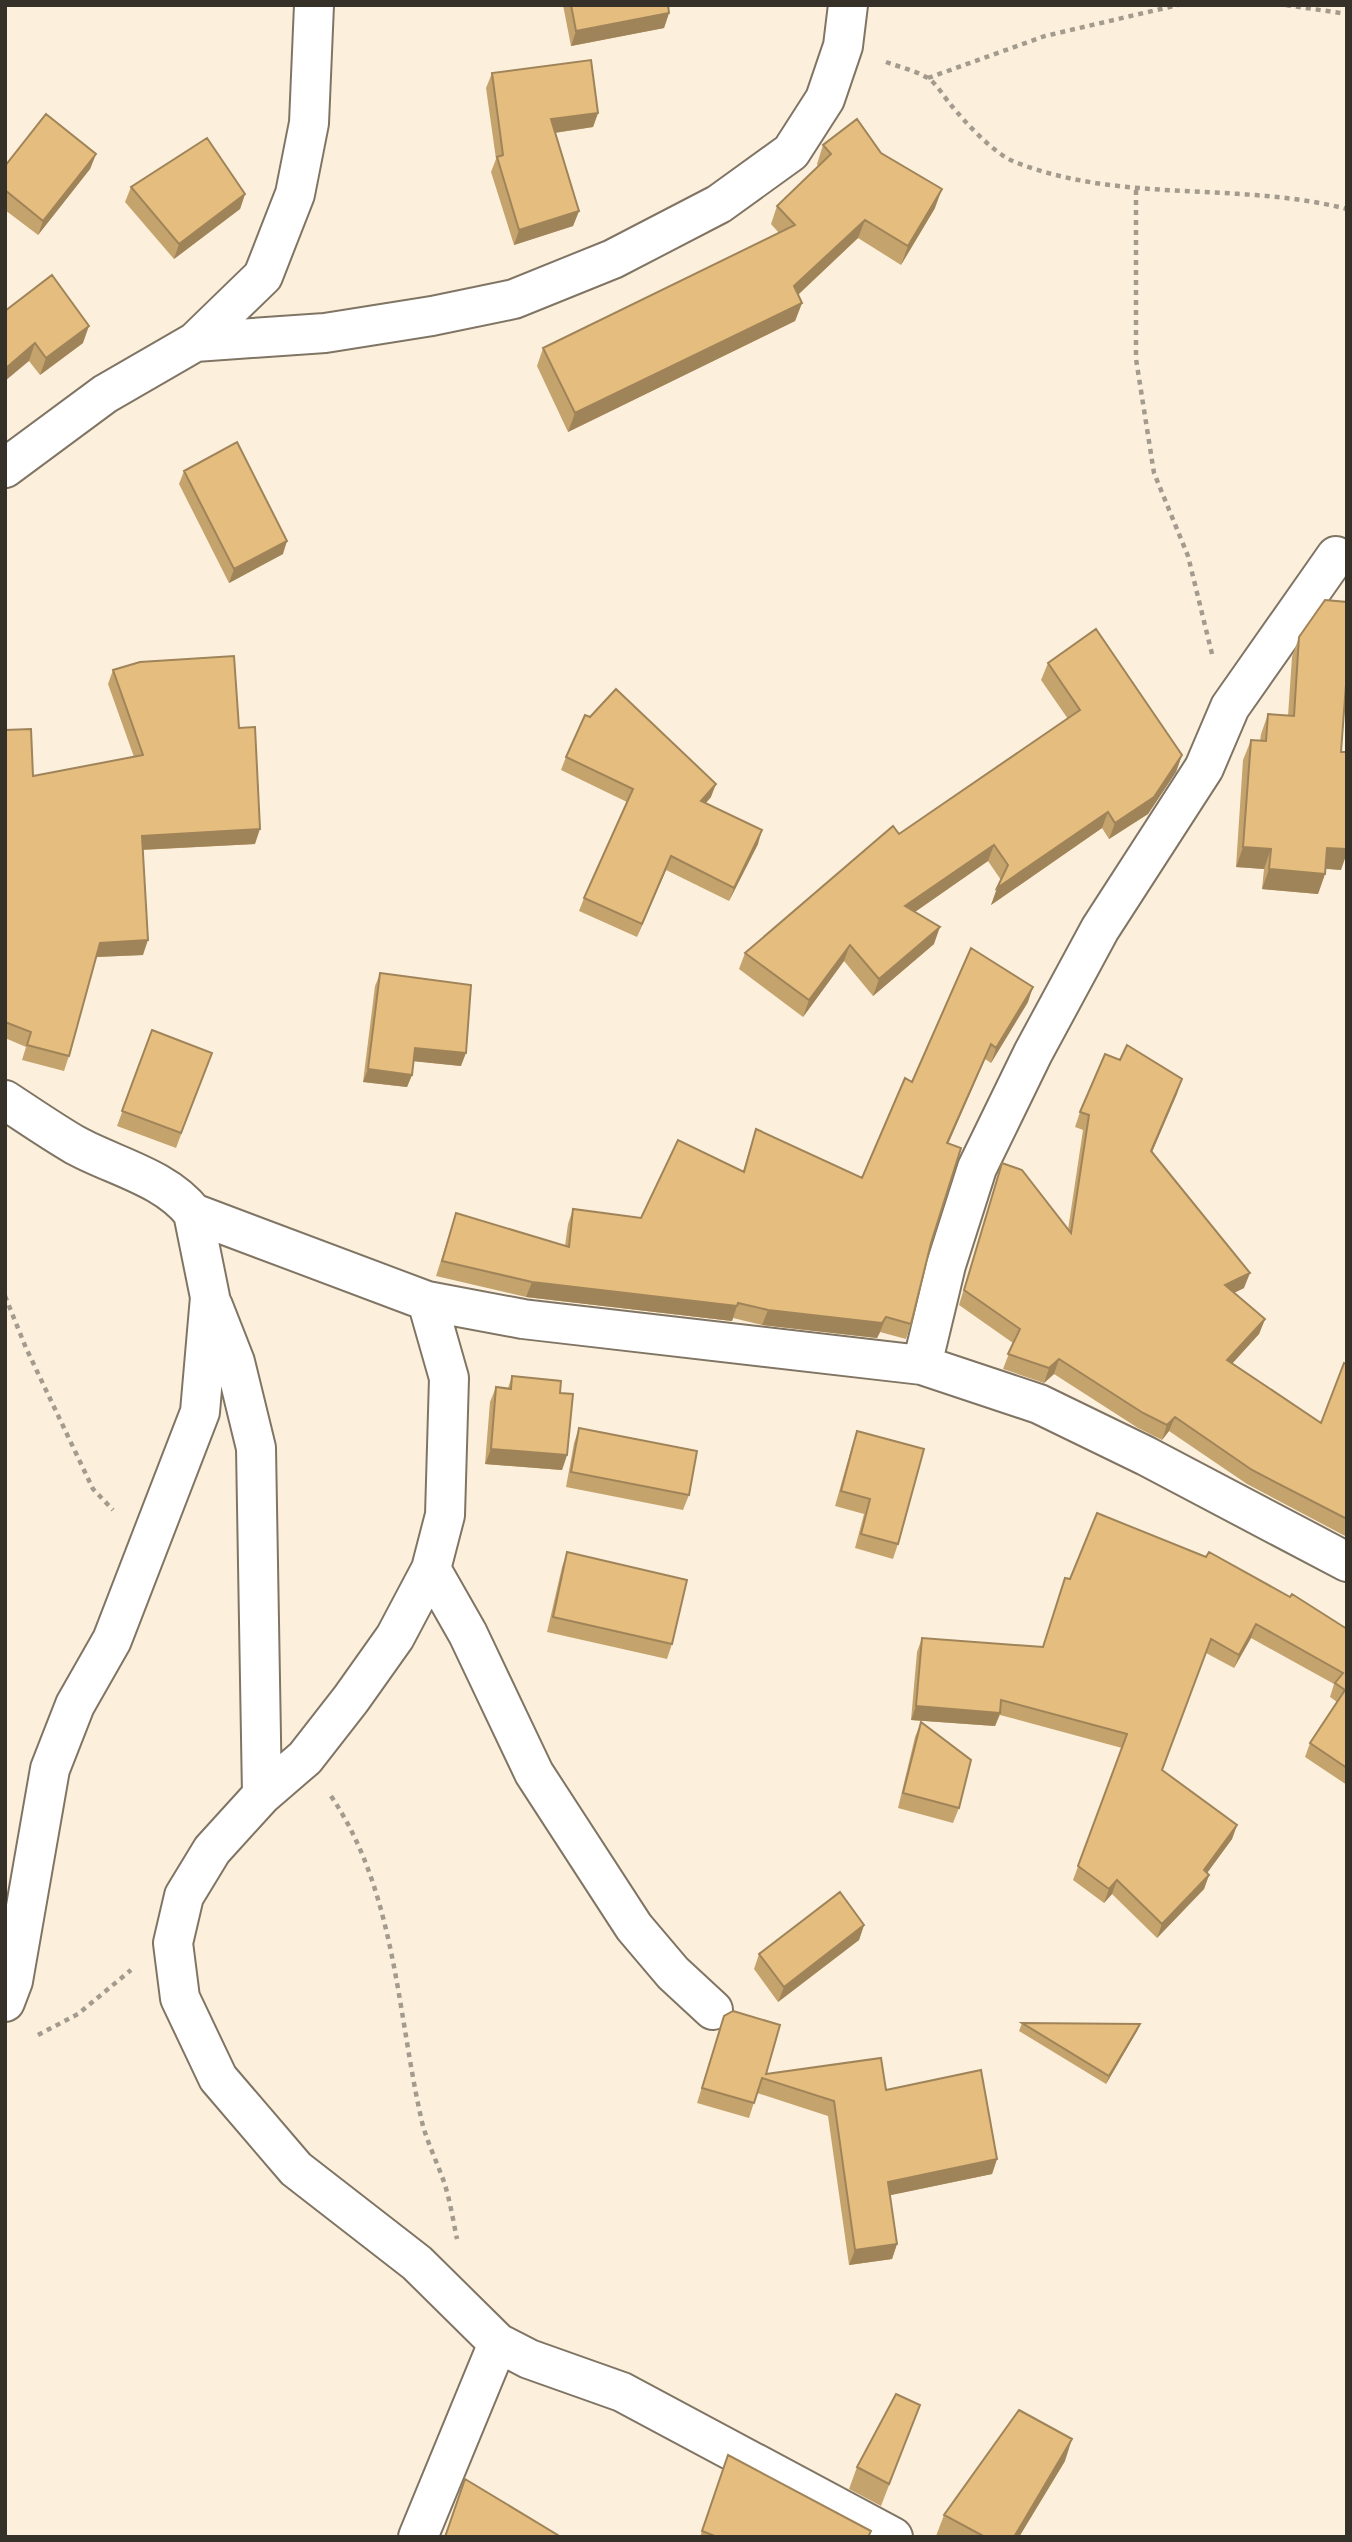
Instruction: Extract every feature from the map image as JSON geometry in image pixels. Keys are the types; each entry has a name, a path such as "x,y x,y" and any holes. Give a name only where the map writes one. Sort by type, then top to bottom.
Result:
{"street":[{"path":"5,468 105,394 195,342 263,276 295,194 309,123 314,5"},
{"path":"195,342 325,333 432,316 514,299 613,259 719,204 791,152 825,99 843,46 848,5"},
{"path":"922,1364 946,1265 977,1168 1033,1053 1100,929 1203,768 1230,707 1336,556"},
{"path":"5,1100 76,1145 131,1169 186,1204 193,1213 210,1297 235,1362 256,1448 262,1795"},
{"path":"193,1213 427,1301 536,1321 922,1364 1039,1404 1146,1456 1347,1562"},
{"path":"5,2002 13,1981 50,1769 75,1705 112,1640 200,1412 210,1297"},
{"path":"427,1301 449,1378 445,1515 431,1569 395,1637 305,1758 262,1795 205,1861 184,1896 173,1943 180,1998 218,2078 296,2169 417,2263 499,2343 528,2359 622,2392 893,2537"},
{"path":"431,1569 468,1634 534,1773 634,1927 673,1973 713,2010"},
{"path":"418,2537 499,2343"}],"path":[{"path":"929,78 1045,36 1178,5"},
{"path":"1286,5 1347,14"},
{"path":"843,46 929,78 965,122 1012,161 1089,182 1136,190 1231,192 1303,198 1347,209"},
{"path":"1136,190 1136,359 1154,473 1188,556 1210,649 1230,707"},
{"path":"5,1296 26,1348 93,1489 149,1547"},
{"path":"305,1758 346,1819 366,1861 398,1976 423,2125 445,2185 460,2250"},
{"path":"34,2037 78,2014 120,1977 173,1943"}],"building":[{"path":"571,5 668,5 669,13 576,31"},
{"path":"591,60 598,113 551,119 579,211 519,230 497,157 503,155 492,73"},
{"path":"46,114 96,154 43,221 5,190 5,166"},
{"path":"857,119 881,153 942,189 908,246 865,220 794,286 802,303 575,413 543,348 795,225 777,206 831,154 823,145"},
{"path":"207,138 245,194 179,244 131,187"},
{"path":"52,275 89,326 46,358 35,343 5,369 5,311"},
{"path":"237,442 287,541 234,569 184,471"},
{"path":"1325,600 1347,602 1347,671 1341,752 1347,752 1347,849 1327,848 1325,874 1269,869 1271,849 1243,847 1251,740 1266,741 1268,714 1294,716 1299,637"},
{"path":"1096,629 1182,755 1154,797 1115,823 1108,812 997,888 1008,865 994,845 905,906 940,927 879,979 850,945 809,1000 745,953 893,826 899,834 1080,710 1048,663"},
{"path":"234,656 239,728 255,727 260,829 142,836 148,940 100,943 69,1056 27,1045 31,1032 5,1022 5,730 31,729 33,776 143,755 113,670 140,662"},
{"path":"616,689 716,784 701,801 762,830 734,888 671,856 642,924 584,898 633,789 566,757 585,715 590,717"},
{"path":"971,948 1033,987 996,1048 991,1044 947,1143 961,1148 931,1243 911,1324 886,1317 882,1323 768,1310 738,1303 737,1306 532,1282 442,1261 456,1213 569,1247 573,1209 641,1218 678,1140 744,1172 756,1129 862,1178 905,1078 912,1082"},
{"path":"380,973 471,985 466,1053 415,1048 412,1075 368,1069"},
{"path":"152,1030 212,1053 181,1133 122,1111"},
{"path":"1127,1045 1182,1079 1151,1151 1250,1273 1225,1285 1265,1319 1227,1360 1321,1423 1344,1363 1347,1364 1347,1519 1252,1470 1175,1417 1167,1425 1143,1413 1059,1359 1049,1368 1008,1354 1020,1329 964,1290 1002,1163 1022,1170 1071,1233 1089,1115 1080,1112 1105,1054 1120,1060"},
{"path":"512,1376 561,1381 560,1393 573,1394 567,1455 491,1449 496,1387 511,1389"},
{"path":"579,1428 697,1451 689,1495 571,1472"},
{"path":"857,1431 924,1449 898,1544 861,1534 870,1499 841,1491"},
{"path":"1097,1513 1206,1557 1209,1552 1290,1597 1292,1594 1347,1629 1347,1768 1310,1743 1345,1690 1335,1683 1343,1673 1256,1624 1239,1655 1211,1639 1162,1770 1237,1825 1204,1870 1209,1875 1162,1924 1117,1880 1109,1889 1078,1866 1127,1734 1001,1700 1000,1713 916,1706 922,1638 1043,1647 1065,1578 1070,1579"},
{"path":"567,1552 687,1580 672,1644 553,1617"},
{"path":"921,1722 971,1760 959,1808 903,1793"},
{"path":"840,1892 864,1925 784,1987 759,1954"},
{"path":"733,2011 780,2025 766,2074 881,2058 886,2090 981,2070 997,2159 888,2182 897,2244 855,2250 834,2101 762,2078 754,2103 702,2088 724,2016"},
{"path":"1022,2023 1140,2024 1109,2076"},
{"path":"896,2394 920,2405 889,2484 857,2467"},
{"path":"1019,2410 1072,2439 1014,2537 985,2537 944,2515"},
{"path":"728,2455 871,2531 868,2537 717,2537 702,2531"},
{"path":"465,2479 561,2537 445,2537"}]}
